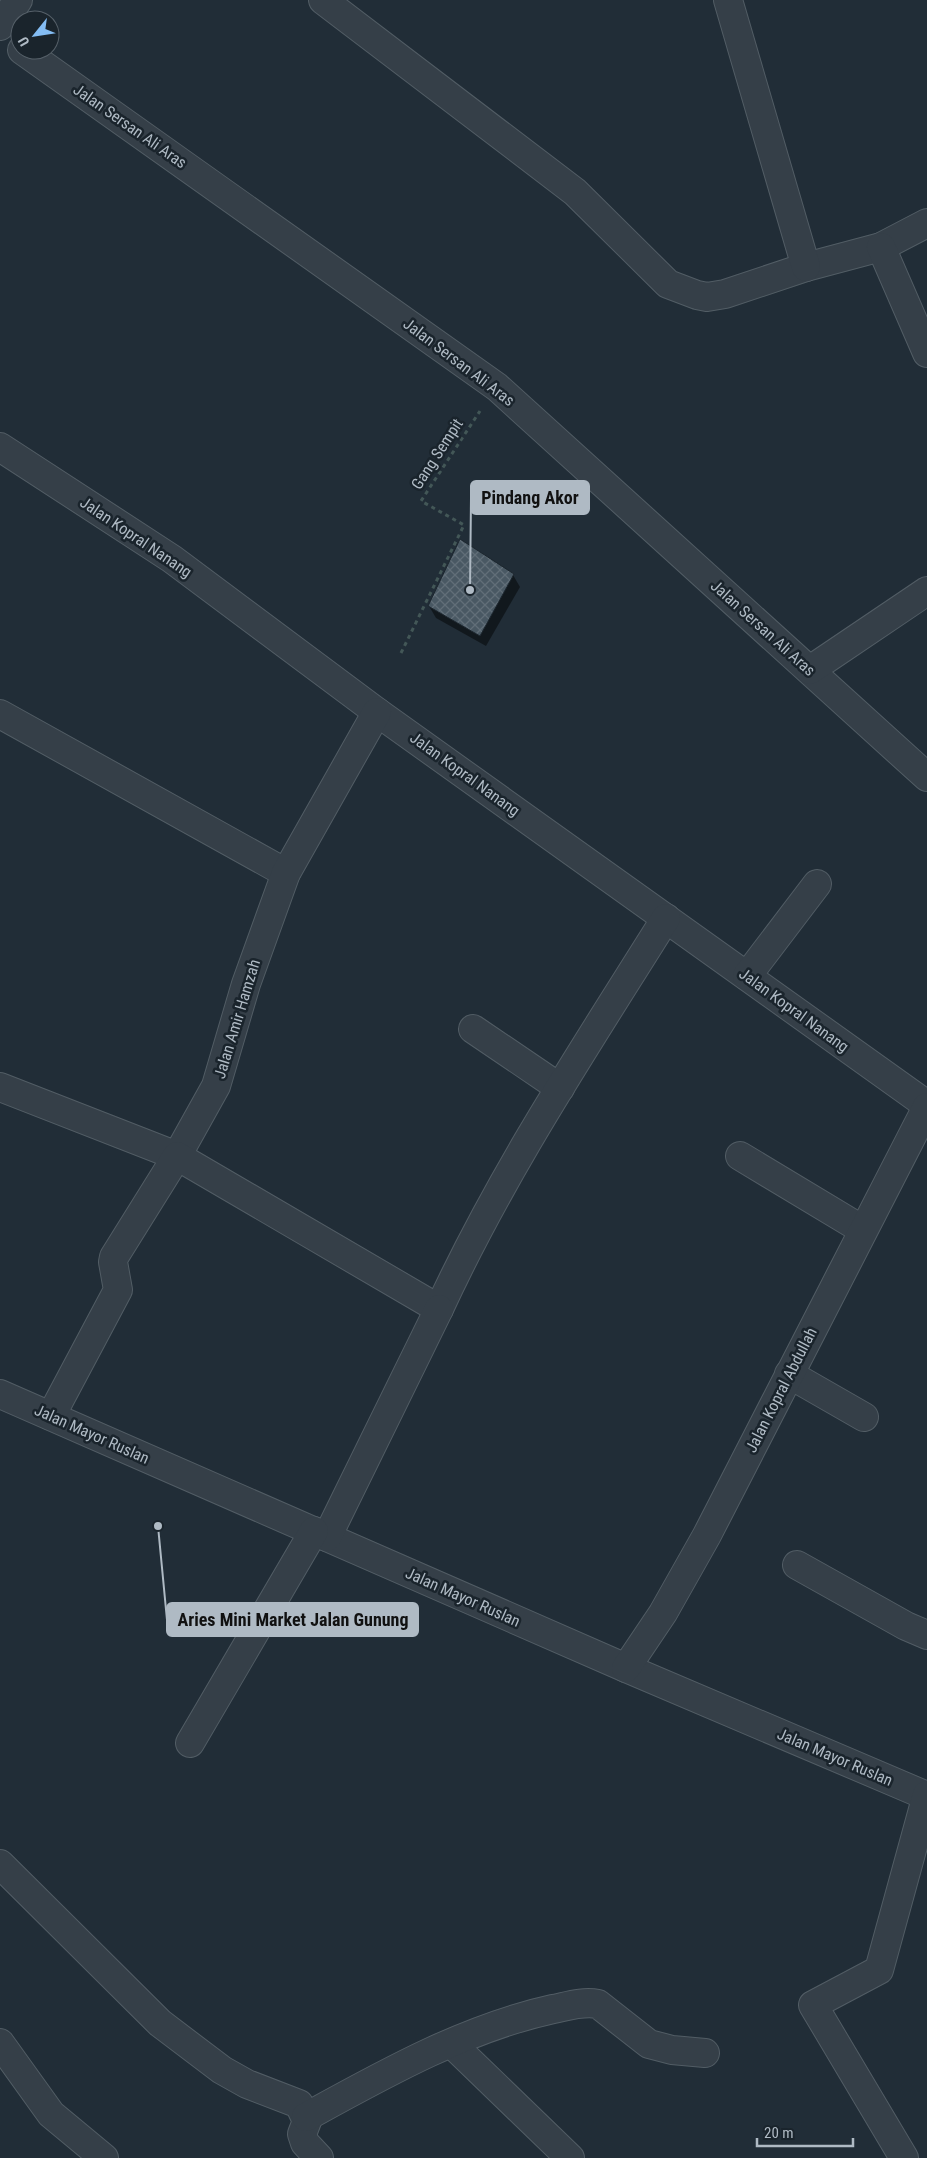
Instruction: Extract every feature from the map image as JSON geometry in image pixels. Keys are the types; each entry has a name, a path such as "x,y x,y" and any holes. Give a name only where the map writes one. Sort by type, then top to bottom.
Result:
{"street":[{"path":"0,26 18,0"},
{"path":"323,0 575,192 668,284 707,297 725,294 806,266 881,247 927,223"},
{"path":"728,0 806,266"},
{"name":"Jalan Sersan Ali Aras","path":"37,60 497,386 927,777"},
{"path":"881,247 927,353"},
{"name":"Jalan Kopral Nanang","path":"0,447 172,559 377,712 927,1106"},
{"path":"810,670 927,591"},
{"name":"Jalan Amir Hamzah","path":"51,1416 118,1290 113,1262 114,1257 177,1156 216,1086 246,984 286,873 377,712"},
{"path":"0,714 286,873"},
{"path":"747,976 817,884"},
{"path":"190,1743 320,1534 439,1309 464,1255 507,1176 666,918"},
{"path":"473,1028 560,1088"},
{"path":"0,1086 177,1156 439,1309"},
{"name":"Jalan Kopral Abdullah","path":"626,1668 663,1613 702,1544 927,1106"},
{"path":"740,1156 863,1230"},
{"path":"789,1374 864,1417"},
{"name":"Jalan Mayor Ruslan","path":"0,1394 626,1668 927,1796"},
{"path":"797,1565 906,1626 927,1635"},
{"path":"904,2158 813,2005 879,1970 927,1796"},
{"path":"0,1864 160,2023 222,2070 248,2084 299,2104 307,2121 302,2134 305,2143 319,2158"},
{"path":"306,2117 379,2076 519,2016 590,2002 608,2010 649,2044 672,2050 704,2053"},
{"path":"0,2043 51,2114 104,2158"},
{"path":"452,2044 570,2158"}],"path":[{"name":"Gang Sempit","path":"401,653 464,525 421,500 497,386"}],"building":[{"path":"460,539 514,574 480,636 428,606"}],"place":[{"name":"Pindang Akor","path":"470,590"},
{"name":"Aries Mini Market Jalan Gunung","path":"158,1526"}]}
